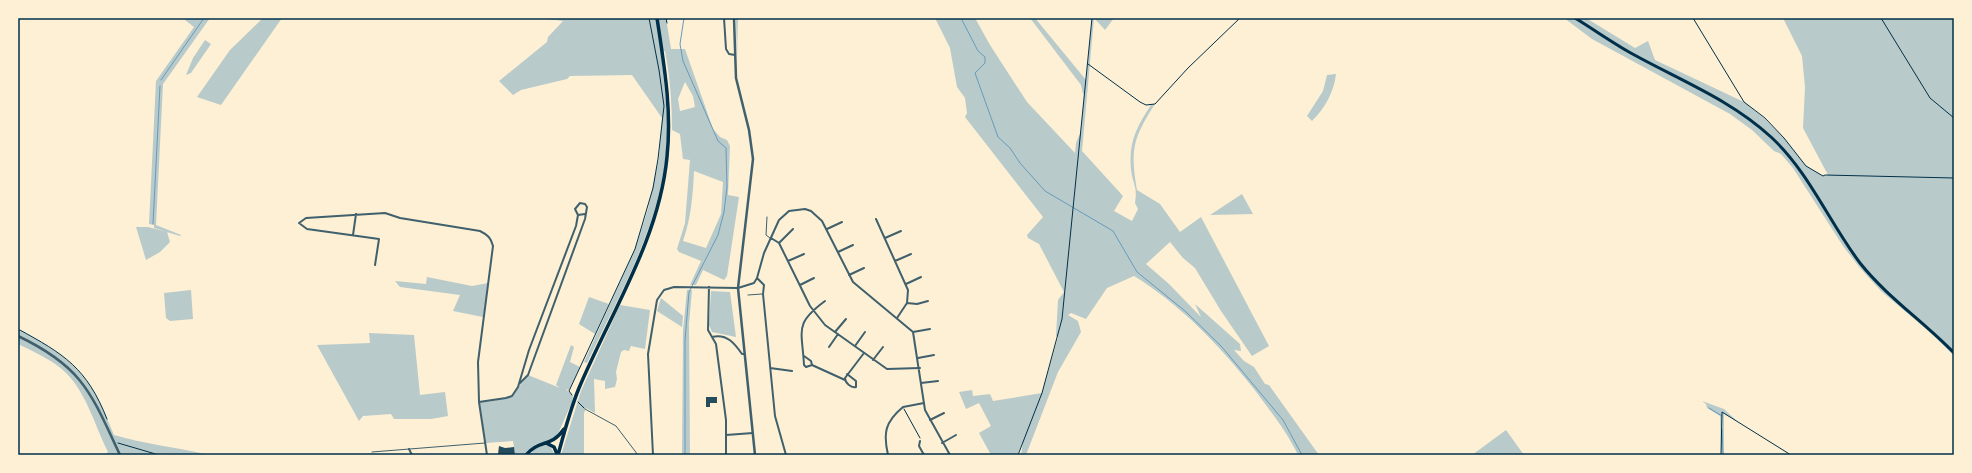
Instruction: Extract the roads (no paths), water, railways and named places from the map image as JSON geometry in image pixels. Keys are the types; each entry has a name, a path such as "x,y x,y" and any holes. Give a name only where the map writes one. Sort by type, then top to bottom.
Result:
{"main road":[{"path":"558,455 578,390 646,241 663,186 670,131 669,104 657,18"},
{"path":"1575,18 1629,52 1686,81 1744,114 1772,137 1802,172 1835,227 1862,264 1880,284 1954,353"},
{"path":"526,455 533,448 558,437 566,426"},
{"path":"546,443 554,447 558,455"}],"street":[{"path":"724,18 726,49 730,54 735,55"},
{"path":"734,18 738,90 749,130 753,160 738,288 755,455"},
{"path":"479,402 493,401 512,396 520,383 528,375 583,224 587,208 583,203 580,203 575,209 578,215 576,226 528,350 520,383"},
{"path":"653,455 647,367 657,300 664,290 674,287 738,288 748,286 757,278 764,253 779,220 784,214 797,209 811,211 822,220 849,275 860,290 913,332 920,368 924,403 930,420 950,455"},
{"path":"375,265 379,239 306,229 299,223 306,218 385,213 392,214 400,218 480,231 488,234 491,239 493,246 479,350 479,402 487,455"},
{"path":"353,235 356,214"},
{"path":"578,215 585,214"},
{"path":"876,218 906,284 909,295 907,302 897,318"},
{"path":"827,229 842,222"},
{"path":"779,243 793,230"},
{"path":"884,238 901,231"},
{"path":"771,238 779,243 812,311 824,325 882,367 891,370 920,368"},
{"path":"838,252 853,245"},
{"path":"788,261 804,254"},
{"path":"895,261 911,254"},
{"path":"849,275 864,268"},
{"path":"906,284 921,277"},
{"path":"757,278 764,283 763,294 778,432 786,455"},
{"path":"800,285 814,278"},
{"path":"709,287 707,323 708,330 716,344 726,435 726,455"},
{"path":"812,365 806,367 804,356 803,321 812,311 825,301"},
{"path":"907,302 917,304 928,301"},
{"path":"835,332 846,319"},
{"path":"913,332 930,329"},
{"path":"854,346 865,332"},
{"path":"829,347 838,334"},
{"path":"18,336 56,356 79,378 94,401 120,455"},
{"path":"712,337 723,336 730,340 742,354 744,354"},
{"path":"873,360 884,347"},
{"path":"844,380 864,353"},
{"path":"918,358 934,355"},
{"path":"804,356 811,361 812,365 844,380 852,387 858,385 856,381 847,374"},
{"path":"770,368 792,371"},
{"path":"921,383 938,381"},
{"path":"888,455 885,441 886,431 903,407 924,403"},
{"path":"930,420 944,413"},
{"path":"726,435 752,433"},
{"path":"942,443 956,435"},
{"path":"920,441 919,446 924,455"},
{"path":"409,449 412,455"}],"lane":[{"path":"767,217 766,235 771,238"},
{"path":"748,294 763,294"},
{"path":"584,409 616,426 638,455"},
{"path":"372,452 486,443"}],"waterway":[{"path":"161,80 204,18"},
{"path":"684,18 680,44 683,61 718,141 726,148 727,187 724,212 718,235 689,292 685,340 685,455"},
{"path":"961,18 978,51 985,57 985,63 975,73 998,137 1010,148 1020,163 1045,191 1113,231 1137,272 1185,311 1221,346 1283,420 1302,455"},
{"path":"153,224 160,86"},
{"path":"1709,408 1722,416"},
{"path":"1722,429 1723,455"}]}
